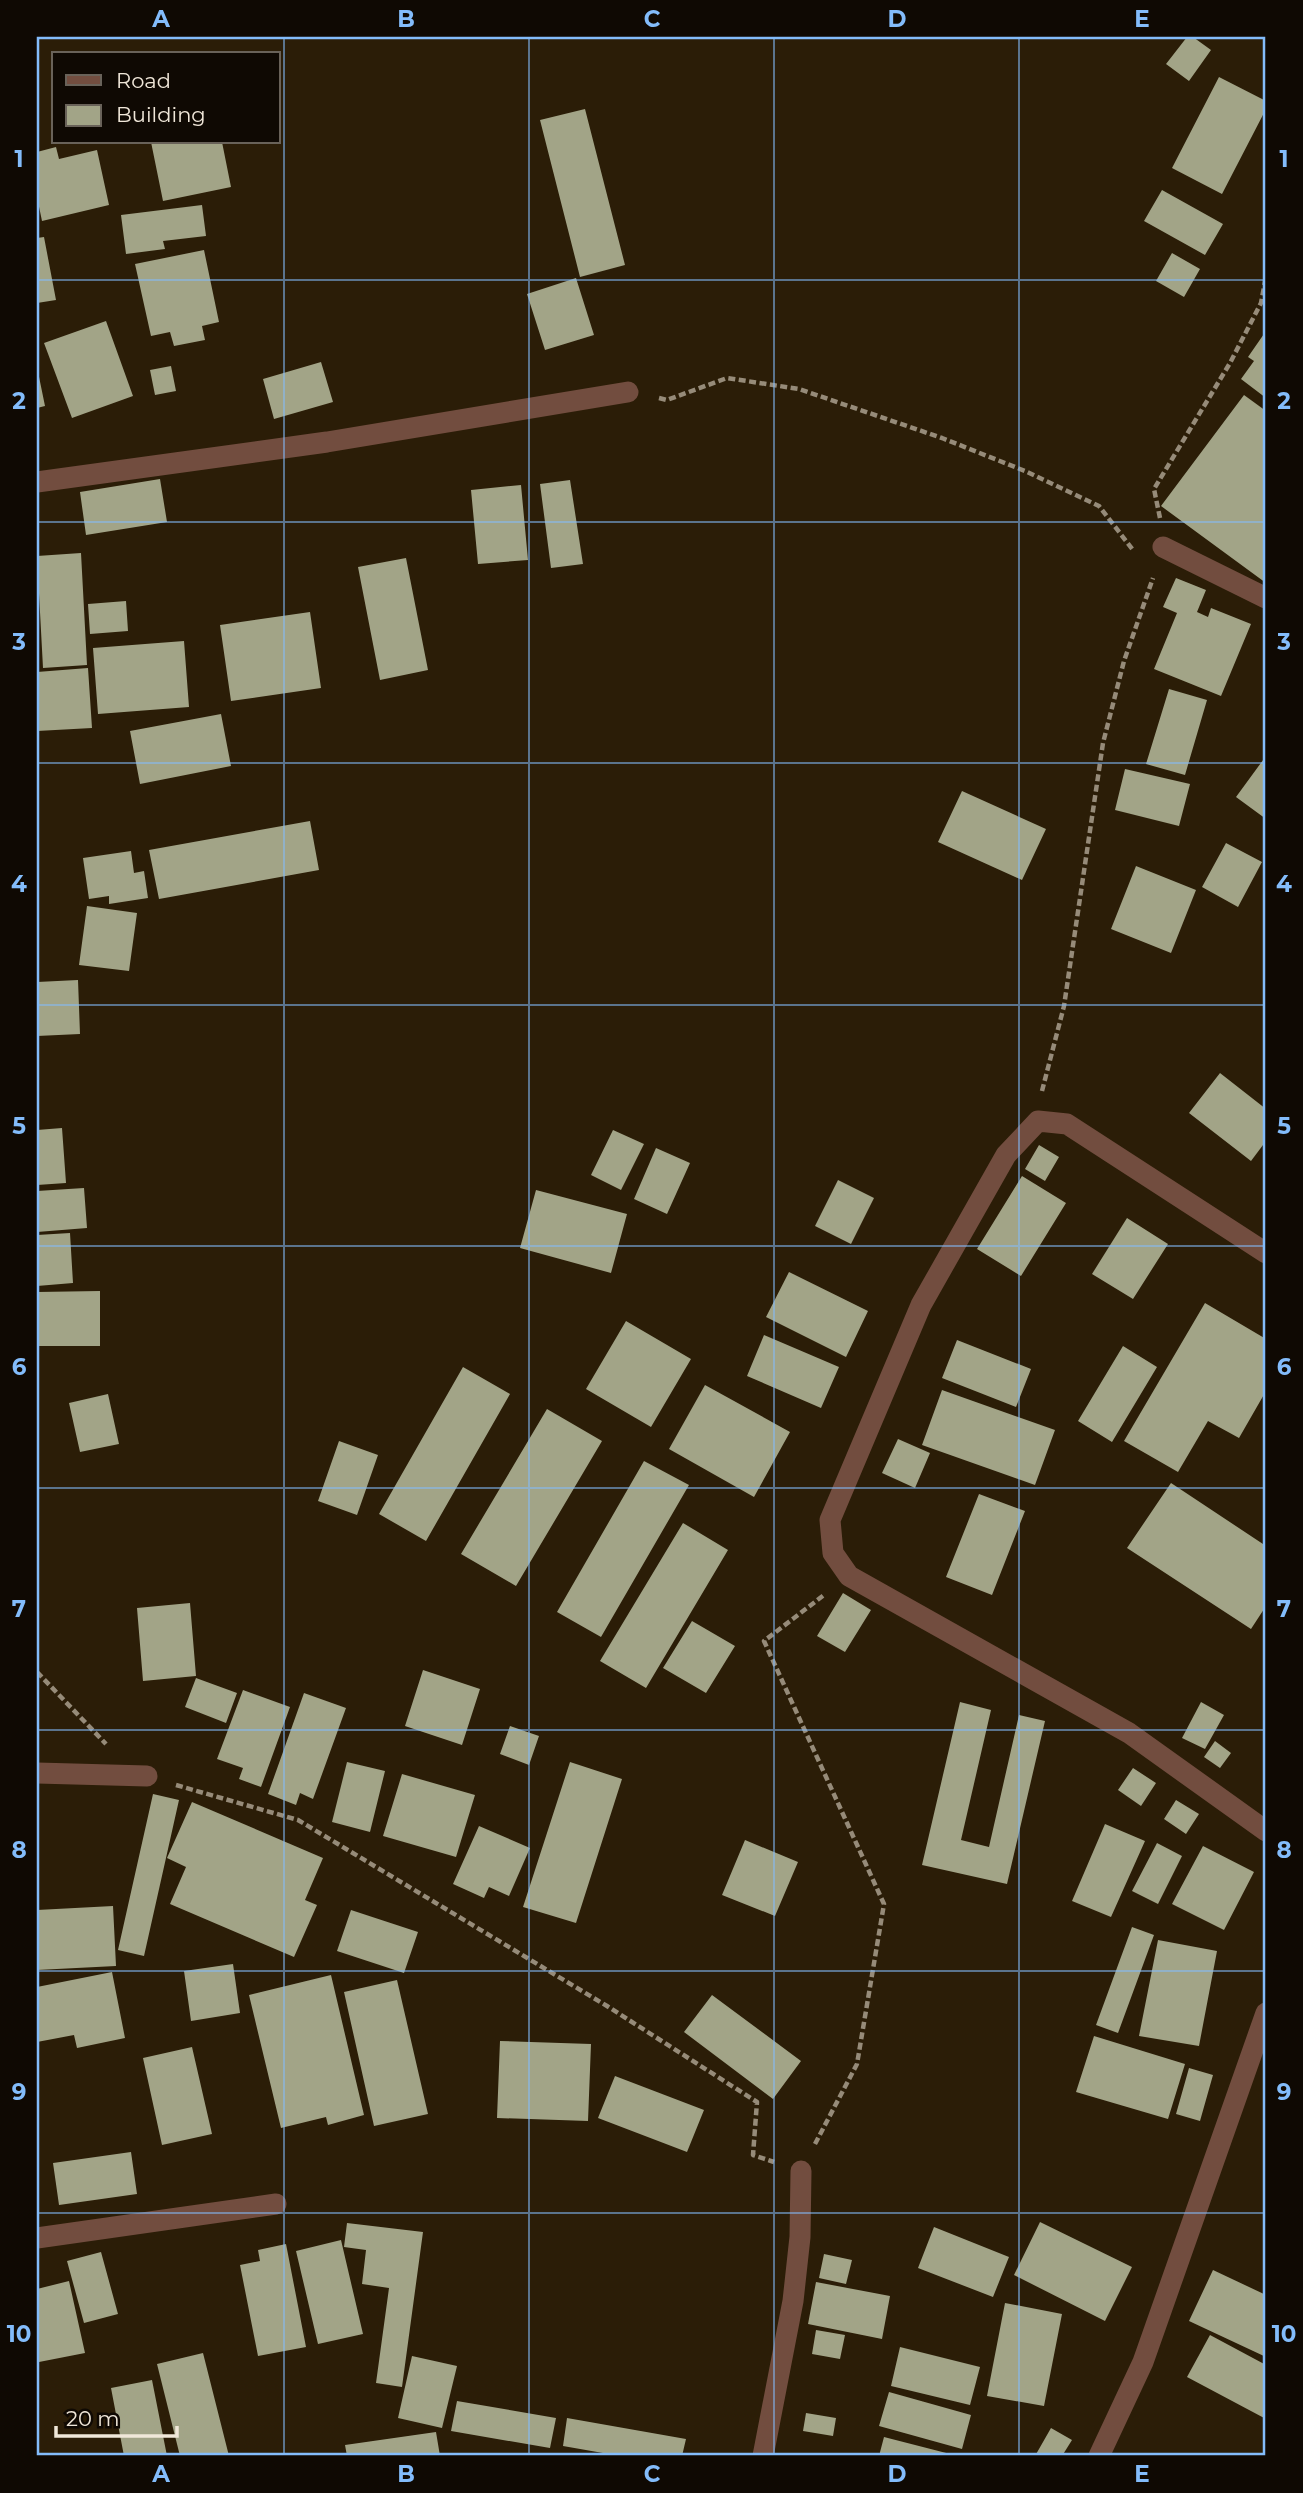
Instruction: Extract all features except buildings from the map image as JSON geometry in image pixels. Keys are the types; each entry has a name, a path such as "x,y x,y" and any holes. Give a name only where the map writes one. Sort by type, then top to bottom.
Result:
{"street":[{"path":"37,482 327,442 628,392"},
{"path":"1163,547 1266,598"},
{"path":"1266,1254 1067,1125 1038,1121 1006,1155 921,1305 830,1520 833,1553 849,1576 1129,1733 1266,1831"},
{"path":"37,1773 147,1776"},
{"path":"1099,2456 1143,2362 1266,2013"},
{"path":"762,2456 793,2301 800,2237 801,2171"},
{"path":"37,2238 276,2204"}],"path":[{"path":"1038,1121 1045,1076 1064,1006 1103,743 1124,661 1163,547 1154,489 1230,363 1261,303 1266,276"},
{"path":"628,392 667,400 727,377 799,389 942,438 1025,471 1099,506 1138,555"},
{"path":"37,1672 114,1752 147,1776 298,1820 607,2006 757,2102 753,2155 801,2171 857,2064 884,1904 764,1640 849,1576"}]}
